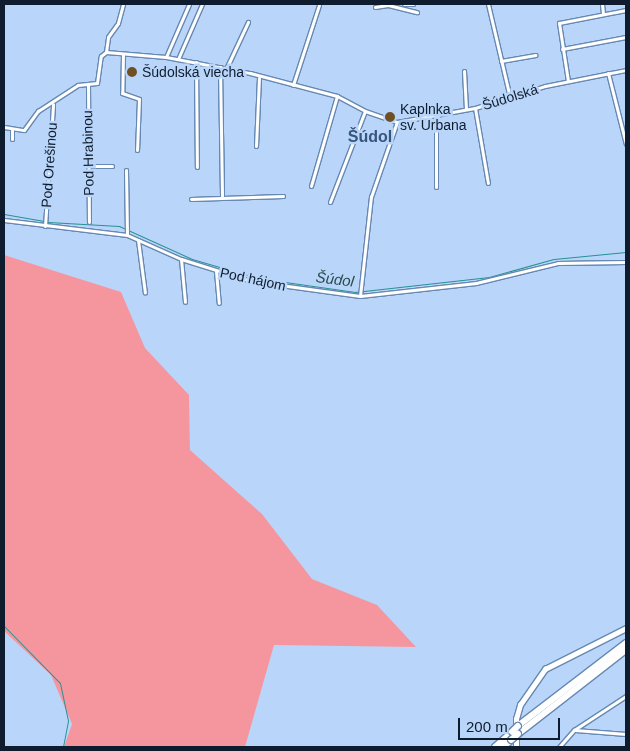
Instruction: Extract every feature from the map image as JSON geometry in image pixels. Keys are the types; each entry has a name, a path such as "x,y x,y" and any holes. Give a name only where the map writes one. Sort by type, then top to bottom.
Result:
{"highway":[{"path":"503,747 511,740 518,726 626,643"},
{"path":"495,747 626,650"}],"street":[{"path":"4,126 12,130 24,130 38,111 53,104 78,85 97,83 101,56 106,52 108,38 118,23 123,4"},
{"path":"166,57 189,4"},
{"path":"178,59 202,4"},
{"path":"404,4 409,6 413,4"},
{"path":"490,4 510,98"},
{"path":"602,4 603,14"},
{"path":"292,85 319,5"},
{"path":"375,7 388,5 417,12"},
{"path":"409,6 409,11"},
{"path":"568,81 559,23 626,10"},
{"path":"226,68 248,22"},
{"path":"562,49 626,37"},
{"path":"106,52 166,57 226,68 258,78 337,96 365,111 397,122 371,197 359,293"},
{"path":"123,54 122,93 139,100 136,150"},
{"path":"501,61 535,56"},
{"path":"196,62 197,167"},
{"path":"220,67 222,198"},
{"name":"Šúdolská","path":"397,122 475,108 568,81 626,70"},
{"path":"464,71 466,109"},
{"path":"608,73 626,144"},
{"path":"256,146 258,78"},
{"name":"Pod Hrabinou","path":"88,84 89,222"},
{"path":"311,186 337,96"},
{"name":"Pod Orešinou","path":"45,226 53,104"},
{"path":"475,108 488,183"},
{"path":"330,202 365,111"},
{"path":"436,114 436,187"},
{"path":"12,130 12,139"},
{"path":"88,166 112,166"},
{"path":"126,170 128,232"},
{"path":"190,199 283,196"},
{"name":"Pod hájom","path":"4,220 45,226 128,232 138,239 181,259 251,281 359,293 484,282 558,263 626,262"},
{"path":"138,239 144,293"},
{"path":"181,259 185,302"},
{"path":"216,271 219,302"},
{"path":"516,747 516,719 520,705 545,669 626,628"},
{"path":"559,747 574,730 626,696"},
{"path":"574,730 626,734"}],"shaded area":[{"path":"4,255 121,292 145,348 189,395 190,450 262,514 312,579 377,605 416,647 274,645 245,747 64,747 72,724 51,675 4,631"}],"waterway":[{"name":"Šúdol","path":"4,214 42,221"},
{"name":"Šúdol","path":"48,222 119,226 192,259 257,278 355,292 489,277 554,259 626,252"},
{"path":"4,626 60,683 68,721 63,747"}],"place":[{"name":"Šúdolská viecha","path":"132,72"},
{"name":"Kaplnka sv. Urbana","path":"390,117"}],"district":[{"name":"Šúdol","path":"370,137"}]}
